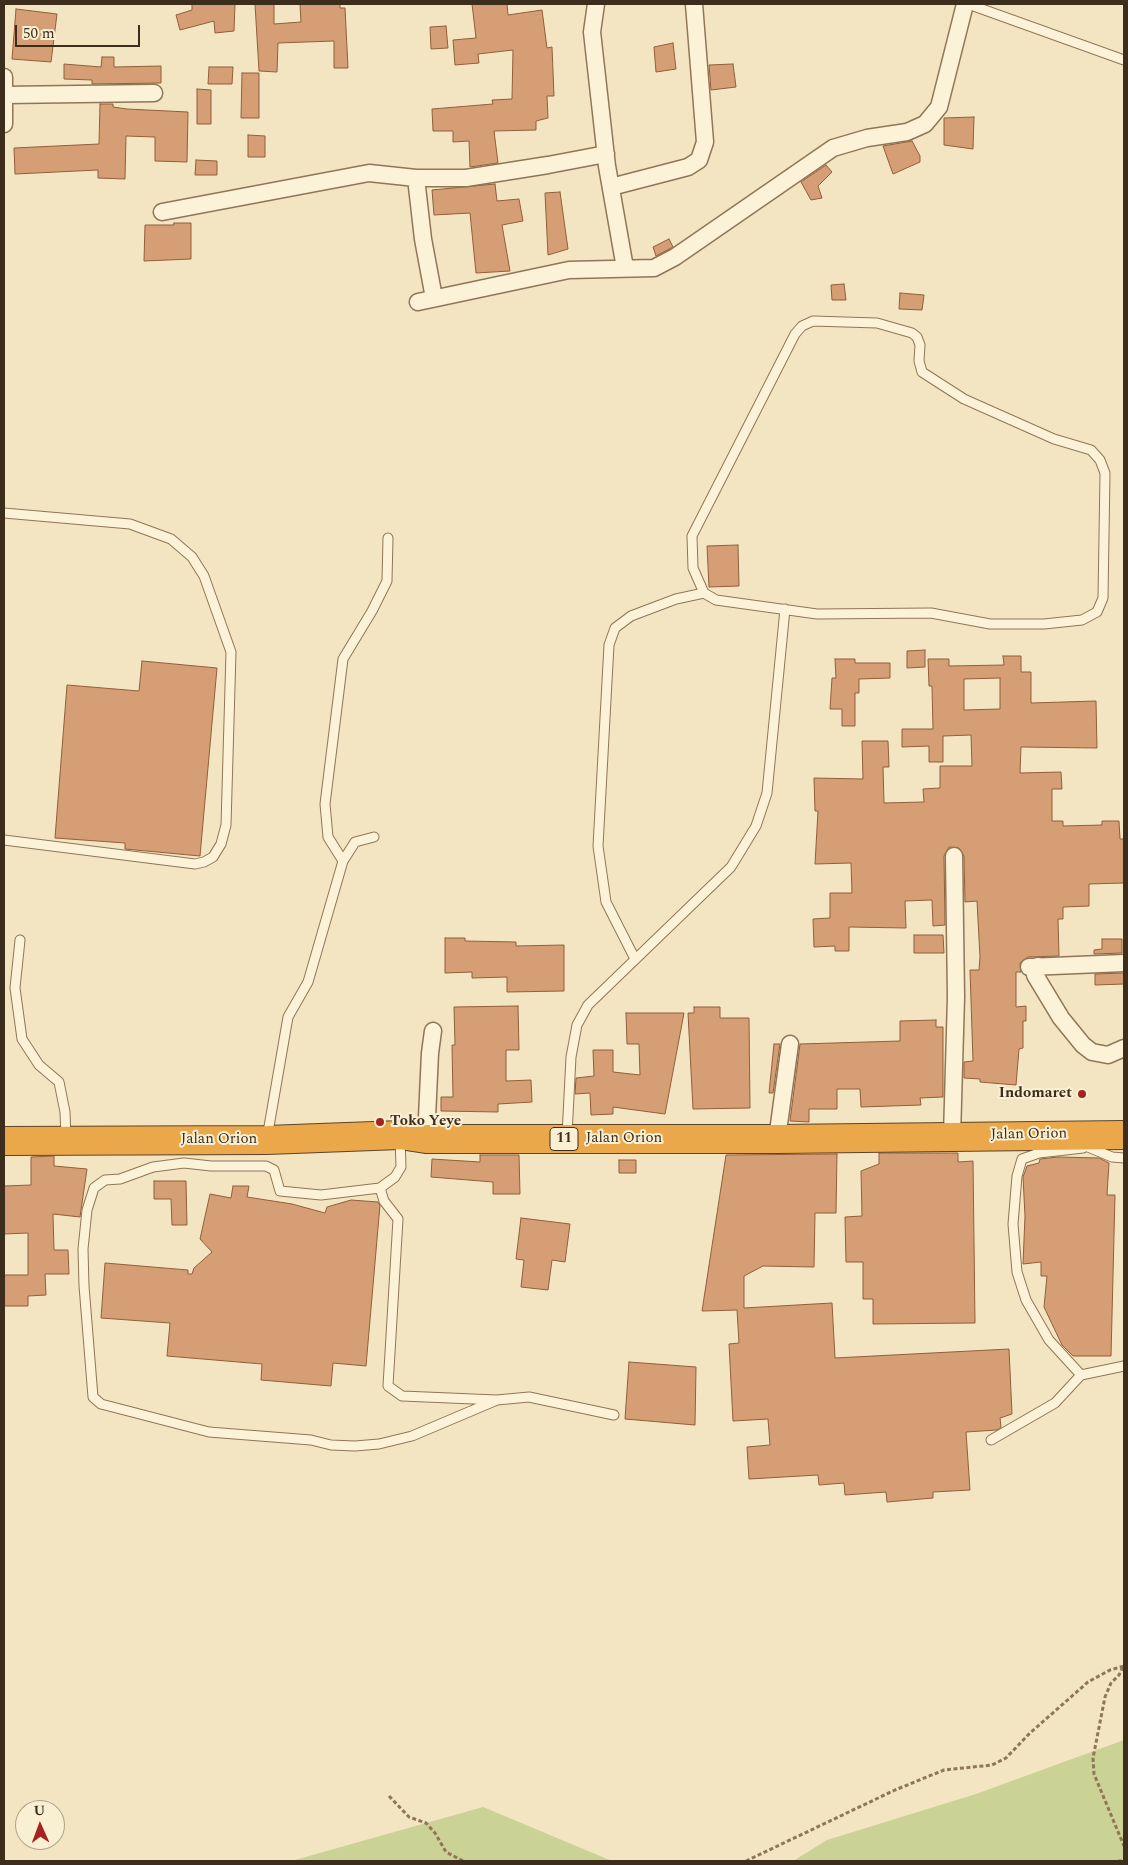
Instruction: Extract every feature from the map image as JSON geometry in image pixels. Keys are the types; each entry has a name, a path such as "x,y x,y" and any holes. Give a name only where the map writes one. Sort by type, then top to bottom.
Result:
{"highway":[{"name":"Jalan Orion","path":"4,1141 266,1140 413,1137 777,1139 952,1136 1092,1141 1124,1135"}],"street":[{"path":"596,4 592,32 606,154 624,268"},
{"path":"611,187 688,167 699,160 705,142 694,4"},
{"path":"416,178 423,239 426,300 569,270 654,268 665,263 833,148 867,138 907,132 925,124 939,107 966,4"},
{"path":"4,77 4,124"},
{"path":"5,95 154,93"},
{"path":"162,212 369,173 416,178 466,178 606,154"},
{"path":"952,1136 956,997 954,856"},
{"path":"1124,963 1033,967 1035,975 1061,1018 1083,1045 1092,1052 1108,1055 1124,1048"},
{"path":"413,1137 433,1031"},
{"path":"777,1139 790,1044"}],"lane":[{"path":"966,4 1124,60"},
{"path":"813,321 877,323 912,333 917,337 920,345 919,361 922,372 964,399 1054,439 1091,450 1100,460 1104,473 1103,598 1097,612 1082,620 1044,624 990,624 931,613 817,614 786,609 716,600 704,593 693,568 692,536 795,334 802,326 813,321"},
{"path":"4,513 130,524 171,538 192,557 204,576 231,652 226,825 221,844 213,857 195,864 4,840"},
{"path":"343,861 328,837 325,804 343,659 372,611 387,581 388,538"},
{"path":"635,960 606,902 598,846 609,645 615,628 631,616 676,599 704,593"},
{"path":"567,1139 571,1057 577,1025 588,1005 731,867 756,826 768,793 786,609"},
{"path":"266,1140 288,1017 308,982 343,861 355,842 374,838"},
{"path":"20,940 15,988 22,1039 39,1065 59,1082 65,1112 66,1140"},
{"path":"413,1137 395,1177 380,1188 321,1195 280,1191 274,1170 266,1166 211,1166 184,1163 152,1167 120,1179 105,1180 94,1188 87,1210 83,1249 93,1397 101,1404 209,1432 355,1446 379,1444 412,1436 497,1400"},
{"path":"1082,1375 1049,1340 1026,1300 1017,1272 1013,1224 1017,1176 1022,1159 1038,1153 1092,1141 1112,1157 1124,1158"},
{"path":"380,1188 384,1201 398,1219 388,1386 402,1396 497,1400 529,1398 614,1415"},
{"path":"992,1440 1055,1404 1082,1375 1124,1366"}],"path":[{"path":"1124,1666 1119,1675 1110,1683 1105,1697 1093,1758 1094,1774 1124,1846"},
{"path":"746,1861 894,1790 944,1770 992,1765 1006,1758 1030,1732 1088,1682 1110,1670 1124,1666"},
{"path":"389,1796 409,1817 426,1823 435,1833 446,1852 463,1861"},
{"path":"1118,1861 1124,1860"}],"green space":[{"path":"1124,1740 1124,1861 793,1861 827,1840 976,1794"},
{"path":"483,1807 612,1861 292,1861 316,1854"}],"building":[{"path":"192,4 235,4 234,31 215,33 214,21 180,30 176,15 192,10"},
{"path":"255,4 274,4 274,24 301,22 300,4 340,4 340,8 345,8 348,68 334,68 334,41 278,43 277,72 259,71"},
{"path":"472,4 507,4 508,15 542,10 547,48 552,47 554,96 547,96 548,118 536,121 536,130 494,131 498,163 470,167 469,141 453,142 453,131 433,131 432,109 493,104 492,100 512,99 513,50 478,54 479,63 455,65 453,40 476,38"},
{"path":"16,9 57,14 51,62 12,59"},
{"path":"446,26 448,48 431,49 430,27"},
{"path":"673,43 676,69 656,72 654,47"},
{"path":"102,57 114,57 114,67 161,66 161,83 92,84 92,80 64,79 64,64 101,67"},
{"path":"733,64 736,87 711,90 709,65"},
{"path":"209,67 233,67 232,84 208,84"},
{"path":"242,73 259,73 259,118 241,118"},
{"path":"197,89 211,90 211,124 197,124"},
{"path":"100,104 113,104 113,107 127,109 188,112 187,162 155,161 155,137 126,136 125,179 98,178 98,170 15,174 14,148 99,144"},
{"path":"974,117 973,149 944,145 944,118"},
{"path":"248,135 265,136 265,157 248,157"},
{"path":"912,141 920,156 920,162 893,174 883,146"},
{"path":"196,160 217,161 217,175 195,175"},
{"path":"826,165 832,172 818,186 822,198 811,200 801,182"},
{"path":"495,184 497,201 519,199 523,221 502,225 510,271 476,273 470,213 434,215 432,190"},
{"path":"560,192 568,249 548,255 545,193"},
{"path":"174,223 191,223 191,259 144,261 145,225 174,225"},
{"path":"669,239 673,247 656,256 653,247"},
{"path":"844,284 846,300 832,300 831,285"},
{"path":"900,293 924,295 922,310 899,309"},
{"path":"738,545 739,586 709,587 707,546"},
{"path":"925,650 925,667 907,668 907,651"},
{"path":"1003,656 1021,656 1021,672 1031,672 1031,703 1096,701 1097,748 1021,747 1020,773 1061,772 1062,789 1052,789 1052,821 1063,821 1063,826 1102,825 1102,821 1119,821 1120,839 1124,839 1124,883 1089,884 1089,906 1063,907 1063,919 1058,919 1059,956 1028,957 1020,963 1021,972 1016,972 1016,1007 1026,1006 1026,1021 1023,1021 1023,1048 1019,1049 1016,1085 980,1082 980,1079 964,1078 964,1062 973,1061 970,970 979,970 980,957 977,901 965,902 964,856 959,848 949,847 944,856 945,925 933,926 932,900 905,901 906,928 849,927 849,951 835,951 835,946 814,947 813,919 830,918 830,893 852,893 851,863 815,864 818,811 815,811 814,778 863,779 862,741 888,741 889,767 883,767 884,803 924,802 923,789 940,788 940,766 972,766 971,735 943,736 943,762 929,762 929,746 902,747 902,729 933,729 932,686 929,686 928,659 949,659 949,666 1004,665","holes":["1000,678 1000,709 964,710 964,679"]},
{"path":"835,659 855,659 855,663 890,663 890,678 859,679 859,693 855,693 855,726 842,726 842,709 830,709 832,678 836,678"},
{"path":"142,661 217,668 200,856 125,849 125,843 55,838 67,685 139,691"},
{"path":"914,935 943,935 944,953 914,953"},
{"path":"445,938 465,938 465,941 516,942 516,946 564,945 564,991 507,992 507,977 472,978 472,972 445,973"},
{"path":"1102,939 1122,939 1122,953 1094,954 1094,950 1102,949"},
{"path":"1124,973 1124,984 1095,985 1095,974"},
{"path":"518,1006 519,1050 506,1050 506,1081 531,1080 532,1102 498,1104 498,1112 441,1111 441,1097 453,1097 452,1045 455,1045 454,1007"},
{"path":"694,1007 720,1007 720,1018 749,1018 750,1108 693,1109 688,1013 694,1013"},
{"path":"626,1013 684,1013 665,1114 613,1107 613,1114 591,1115 590,1093 575,1094 576,1078 594,1076 593,1050 613,1050 613,1072 640,1075 639,1044 627,1044"},
{"path":"936,1020 936,1027 943,1027 943,1097 920,1098 921,1105 861,1107 860,1089 837,1089 837,1109 809,1109 809,1122 790,1121 800,1044 900,1041 900,1021"},
{"path":"774,1044 780,1044 773,1093 769,1093"},
{"path":"879,1153 958,1153 958,1162 973,1161 975,1323 873,1324 873,1299 863,1299 863,1262 846,1262 845,1217 862,1216 861,1171 879,1164"},
{"path":"837,1154 836,1213 815,1213 814,1267 763,1266 744,1276 744,1308 832,1303 835,1358 1009,1349 1012,1414 1000,1418 1001,1427 997,1430 966,1432 970,1490 933,1492 933,1498 887,1502 886,1492 845,1495 844,1483 819,1485 818,1475 749,1479 747,1447 770,1445 768,1419 733,1421 729,1344 739,1343 737,1310 702,1311 726,1155"},
{"path":"480,1155 519,1155 520,1194 493,1194 493,1182 431,1177 432,1159 480,1162"},
{"path":"54,1156 54,1166 87,1169 80,1217 53,1214 54,1250 68,1250 69,1274 45,1274 46,1295 28,1296 28,1306 4,1306 4,1275 28,1275 28,1233 4,1234 4,1186 31,1185 31,1157"},
{"path":"1058,1157 1099,1158 1109,1163 1107,1195 1115,1195 1111,1356 1073,1356 1062,1345 1044,1307 1047,1276 1041,1276 1041,1262 1023,1264 1025,1216 1023,1177 1027,1166 1039,1163 1040,1159"},
{"path":"619,1160 636,1160 636,1173 619,1173"},
{"path":"154,1181 186,1181 187,1225 172,1225 171,1199 154,1199"},
{"path":"233,1186 249,1186 247,1197 292,1204 325,1213 327,1207 351,1200 378,1202 380,1205 366,1366 333,1363 331,1386 261,1380 262,1364 167,1356 170,1323 101,1318 105,1263 188,1270 188,1274 192,1274 194,1268 212,1252 200,1239 210,1194 231,1198"},
{"path":"521,1218 570,1224 565,1262 552,1260 548,1290 521,1287 524,1260 516,1259"},
{"path":"629,1362 696,1367 695,1425 625,1419"}],"place":[{"name":"Indomaret","path":"1082,1094"},
{"name":"Toko Yeye","path":"380,1122"}]}
